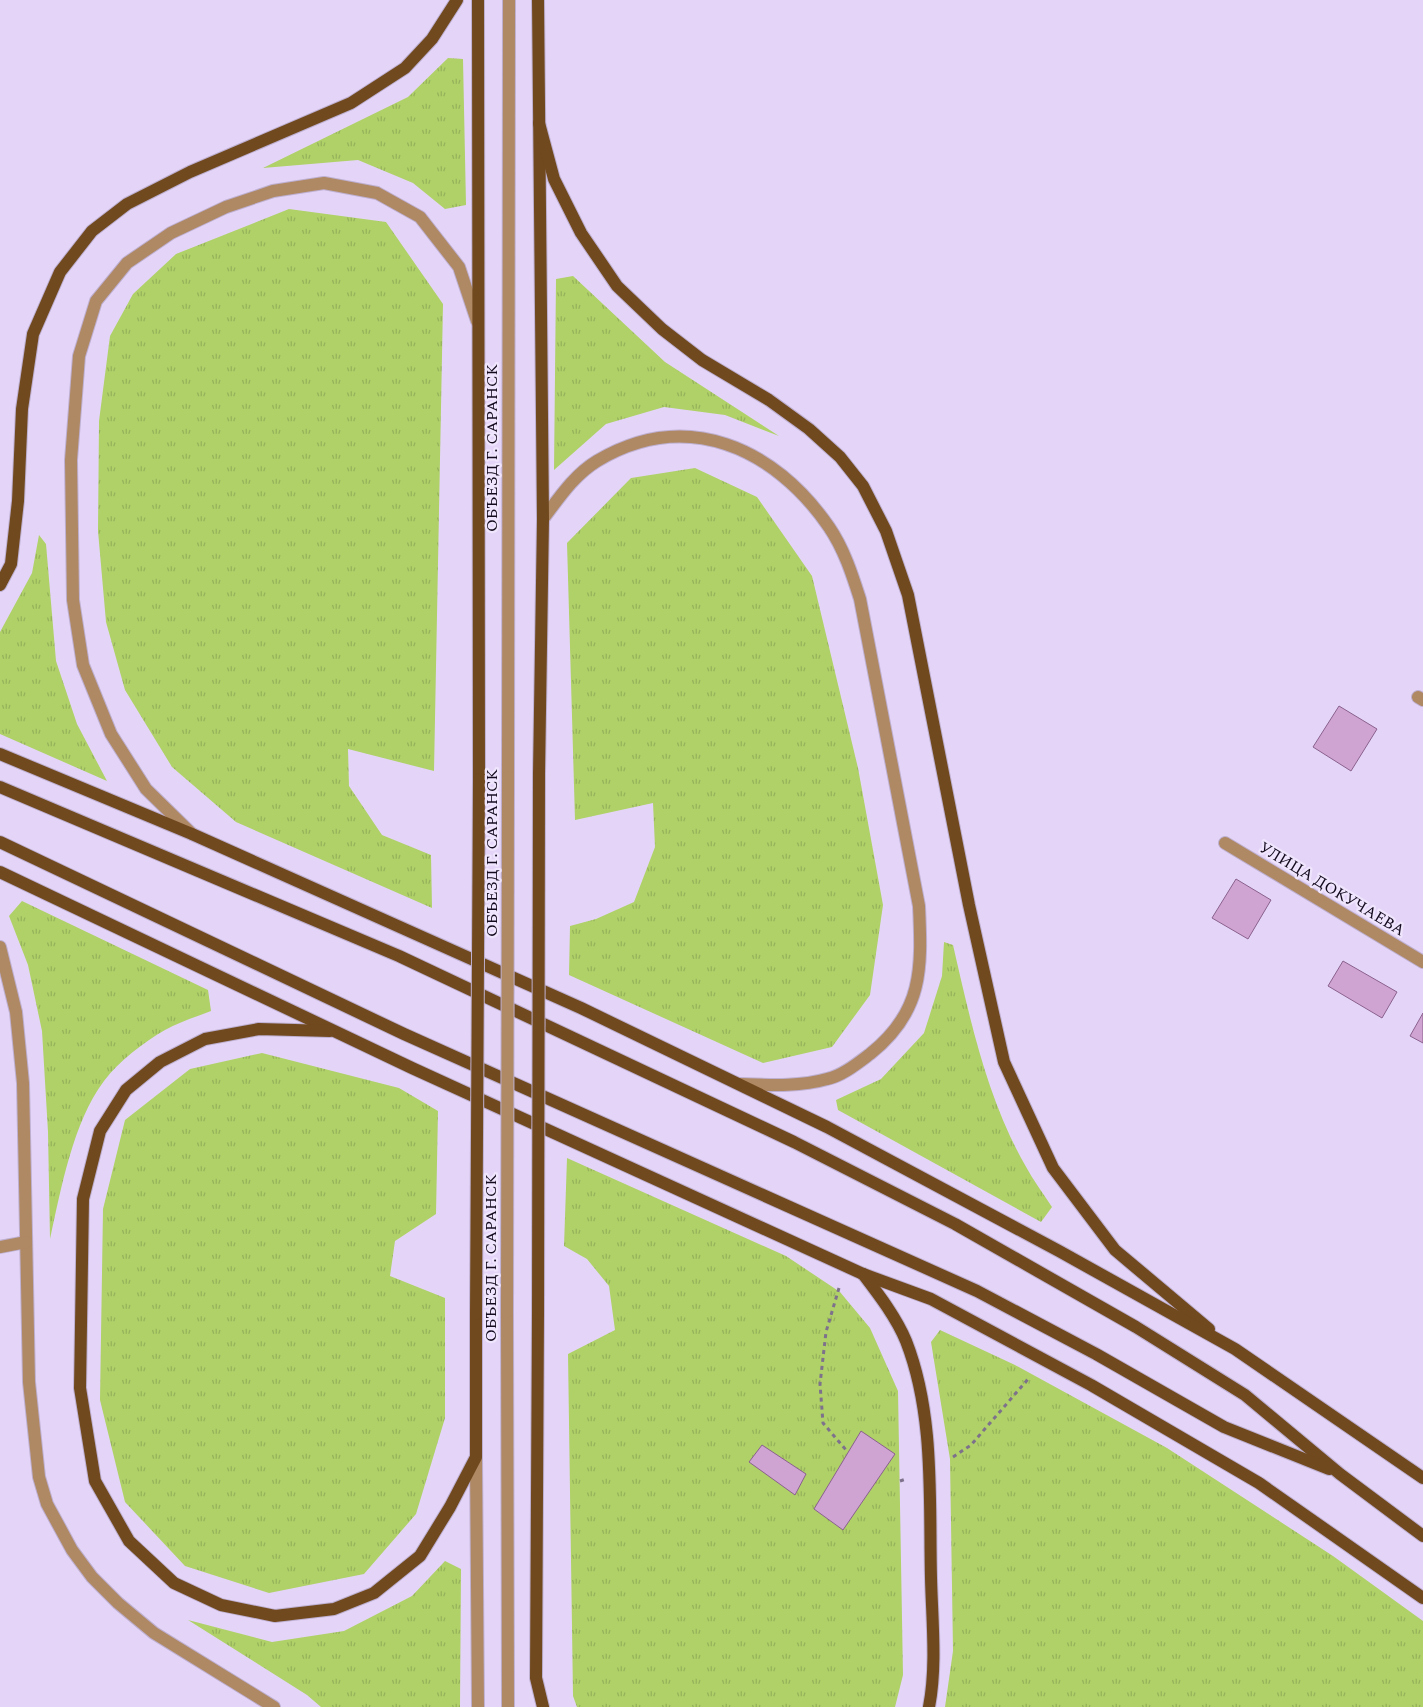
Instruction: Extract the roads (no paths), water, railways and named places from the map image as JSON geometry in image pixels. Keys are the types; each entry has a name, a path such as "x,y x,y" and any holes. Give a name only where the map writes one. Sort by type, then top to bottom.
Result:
{"main road":[{"path":"0,585 10,564 18,501 22,409 33,334 60,272 92,230 127,204 190,172 351,104 405,68 432,39 458,0"},
{"path":"335,1031 259,1029 205,1039 160,1062 126,1090 100,1131 83,1199 80,1388 95,1481 129,1541 174,1583 221,1605 274,1616 334,1609 374,1592 420,1556 450,1507 476,1457 479,779 478,0"},
{"path":"538,0 543,519 539,774 536,1678 543,1707"},
{"path":"539,123 554,179 581,233 617,286 662,328 702,360 770,400 810,429 840,456 863,486 886,530 908,595 969,905 1004,1062 1053,1168 1115,1250 1234,1349"},
{"path":"0,754 192,834 581,1008 827,1127 1059,1251 1234,1349 1423,1478"},
{"path":"0,787 399,956 794,1142 954,1224 1136,1327 1245,1395 1340,1474 1423,1536"},
{"path":"0,842 404,1034 976,1292 1096,1354 1224,1427 1340,1474"},
{"path":"0,872 335,1031 863,1274 931,1299 1044,1360 1259,1483 1423,1598"},
{"path":"863,1274 885,1304 906,1340 919,1382 927,1445 928,1471 933,1645 929,1707"}],"street":[{"name":"ОБЪЕЗД Г. САРАНСК","path":"508,1707 509,0"},
{"path":"192,834 146,789 111,734 83,665 73,600 71,460 79,356 96,301 127,263 171,234 226,207 273,190 324,184 377,193 420,217 459,266 478,323"},
{"path":"543,519 568,485 596,462 631,445 679,436 723,441 761,459 800,490 830,527 847,559 860,599 919,906 921,946 917,984 907,1015 888,1039 860,1062 829,1079 786,1086 740,1084"},
{"name":"УЛИЦА ДОКУЧАЕВА","path":"1225,844 1423,962"},
{"path":"0,947 16,1012 23,1084 29,1382 39,1477 47,1504 58,1527 92,1577 147,1627 274,1707"},
{"path":"0,1247 26,1242"},
{"path":"476,1457 478,1707"},
{"path":"536,1678 536,1707"}]}
